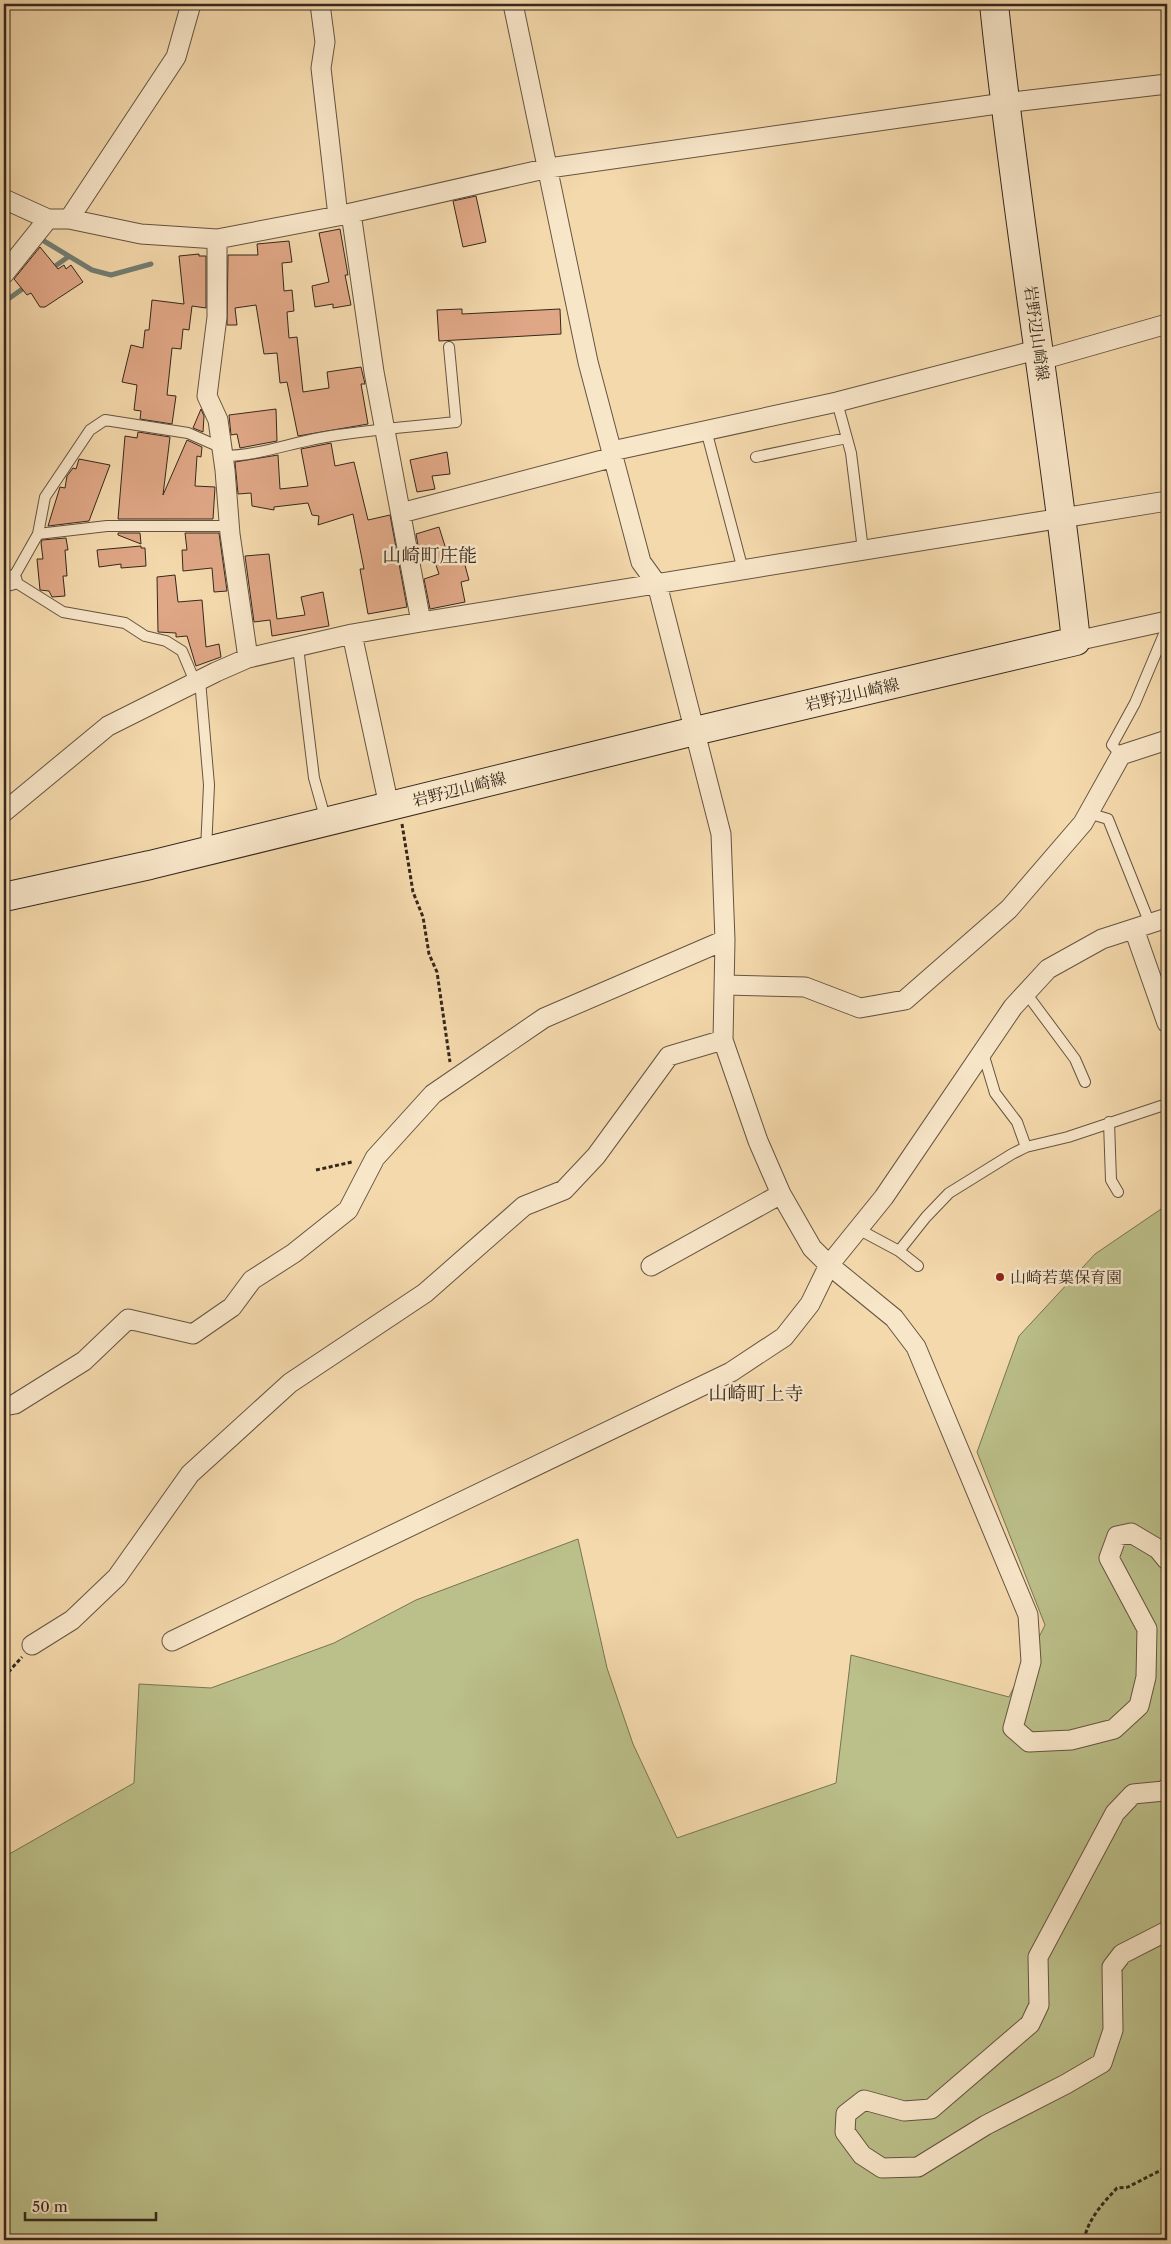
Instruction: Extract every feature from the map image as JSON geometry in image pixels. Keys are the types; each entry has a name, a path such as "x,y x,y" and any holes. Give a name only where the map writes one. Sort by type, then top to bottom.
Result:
{"main road":[{"name":"岩野辺山崎線","path":"4,897 206,851 695,730 1076,641 1063,518 1004,103 994,4"}],"street":[{"path":"69,219 176,57 191,4"},
{"path":"320,4 325,42 321,68 344,214 421,622"},
{"path":"513,4 549,168 588,362 641,562 657,584 721,834 725,940 723,1040 758,1142 781,1194 812,1248 829,1265 894,1318 916,1347 1028,1615 1031,1662 1013,1728 1029,1742 1071,1740 1114,1729 1139,1706 1146,1676 1147,1629 1109,1558 1118,1536 1131,1533 1158,1549 1167,1560"},
{"path":"4,199 48,220 69,219 141,234 218,239 344,214 549,168 1004,103 1167,84"},
{"path":"4,274 48,220"},
{"path":"218,239 217,317 207,396 218,420 229,526 248,658"},
{"path":"401,513 706,430 837,402 1167,324"},
{"path":"4,812 108,726 197,681 248,658 352,634 421,622 1167,501"},
{"path":"1076,641 1167,621"},
{"path":"352,634 394,805"},
{"path":"725,985 805,987 860,1008 905,1000 1009,909 1082,823 1121,755 1167,740"},
{"path":"172,1641 731,1372 784,1337 810,1304 829,1265 904,1168 1013,1007 1048,968 1102,939 1150,924 1167,1023"},
{"path":"4,1406 15,1404 84,1362 128,1319 193,1334 232,1307 252,1280 294,1253 348,1210 375,1158 433,1094 544,1018 725,940"},
{"path":"32,1645 72,1620 117,1577 190,1474 290,1383 425,1293 524,1206 564,1190 596,1156 669,1056 723,1040"},
{"path":"651,1266 781,1194"},
{"path":"1167,1788 1164,1791 1133,1794 1115,1813 1038,1958 1039,2005 1030,2024 931,2109 904,2111 864,2100 846,2114 845,2132 862,2155 882,2168 918,2168 986,2125 1066,2084 1102,2063 1113,2030 1112,1966 1122,1954 1167,1931"}],"lane":[{"path":"206,851 208,786 197,681 182,651 166,641 145,636 125,623 63,612 8,581 38,534 45,497 90,430 99,422 105,420 188,433 222,452 247,456 292,443 456,422 449,347"},
{"path":"837,402 851,453 863,550"},
{"path":"706,430 743,570"},
{"path":"756,457 847,438"},
{"path":"38,534 107,526 229,526"},
{"path":"1121,755 1112,745 1135,703 1167,627"},
{"path":"298,647 314,778 326,822"},
{"path":"1088,813 1108,819 1150,924"},
{"path":"1026,993 1075,1059 1085,1082"},
{"path":"983,1052 996,1093 1016,1122 1026,1147"},
{"path":"899,1252 926,1217 949,1193 1026,1147 1068,1137 1108,1122 1167,1104"},
{"path":"1108,1122 1111,1180 1118,1192"},
{"path":"858,1229 899,1252 918,1266"}],"path":[{"path":"394,805 413,892 423,917 429,954 437,972 453,1080"},
{"path":"316,1170 375,1158"},
{"path":"4,1677 32,1645"},
{"path":"1084,2240 1099,2206 1117,2188 1128,2186 1167,2167"}],"green space":[{"path":"1167,1205 1167,2240 4,2240 4,1857 134,1783 139,1684 211,1688 334,1643 416,1600 578,1539 607,1668 633,1744 677,1838 836,1783 851,1655 1009,1697 1045,1625 977,1452 1019,1336 1095,1254"}],"building":[{"path":"476,196 486,242 463,247 453,201"},
{"path":"340,229 348,275 345,275 351,305 333,308 333,304 315,307 312,286 329,282 319,233"},
{"path":"289,241 292,262 282,263 284,291 292,290 294,311 287,312 289,338 297,337 303,392 329,388 327,372 361,367 365,384 361,384 368,424 298,436 287,382 280,383 277,353 264,354 256,305 235,308 237,325 227,325 228,255 258,255 257,244"},
{"path":"40,247 58,269 64,265 66,269 71,265 83,282 45,307 40,307 31,293 27,295 14,279"},
{"path":"199,254 199,256 206,256 206,308 192,306 189,330 183,329 181,349 172,348 167,395 176,396 172,424 140,419 141,411 134,410 137,385 122,382 131,345 143,348 145,330 149,330 152,300 184,304 179,256"},
{"path":"462,309 462,314 560,309 561,334 439,341 437,310"},
{"path":"201,409 204,416 203,432 193,428"},
{"path":"276,409 277,441 240,448 237,434 231,435 229,415"},
{"path":"138,432 170,437 163,495 187,440 202,447 201,457 197,456 195,486 215,487 213,519 118,519 125,436 137,438"},
{"path":"331,443 335,466 354,462 368,520 390,515 407,607 368,614 360,569 364,569 353,514 318,525 319,516 312,515 308,503 274,507 274,510 252,506 251,493 238,494 235,462 278,455 280,489 308,486 301,449"},
{"path":"447,452 450,474 432,476 435,489 417,492 410,460"},
{"path":"79,459 110,465 89,521 48,526 60,487 65,488 67,476 73,468 76,469"},
{"path":"439,527 450,562 463,558 469,580 461,582 465,602 430,609 424,579 439,574 430,548 419,551 416,534"},
{"path":"118,533 140,533 141,544 118,535"},
{"path":"185,533 219,533 227,591 214,592 212,568 183,571 182,550 187,550"},
{"path":"66,538 68,550 65,550 67,576 63,576 65,596 52,597 49,591 40,590 37,559 43,559 42,540"},
{"path":"141,546 141,548 145,548 146,566 121,568 121,564 99,567 97,550"},
{"path":"269,554 277,619 305,615 301,597 323,592 329,626 272,636 270,620 254,622 245,556"},
{"path":"175,575 178,602 202,600 206,647 219,644 221,657 196,666 187,636 176,637 176,633 158,632 157,577"}],"waterway":[{"path":"39,238 92,270 111,275 151,264"},
{"path":"51,269 68,257"},
{"path":"4,302 28,285"}],"place":[{"name":"山崎若葉保育園","path":"1000,1277"}],"district":[{"name":"山崎町庄能","path":"430,555"},
{"name":"山崎町上寺","path":"756,1393"}]}
